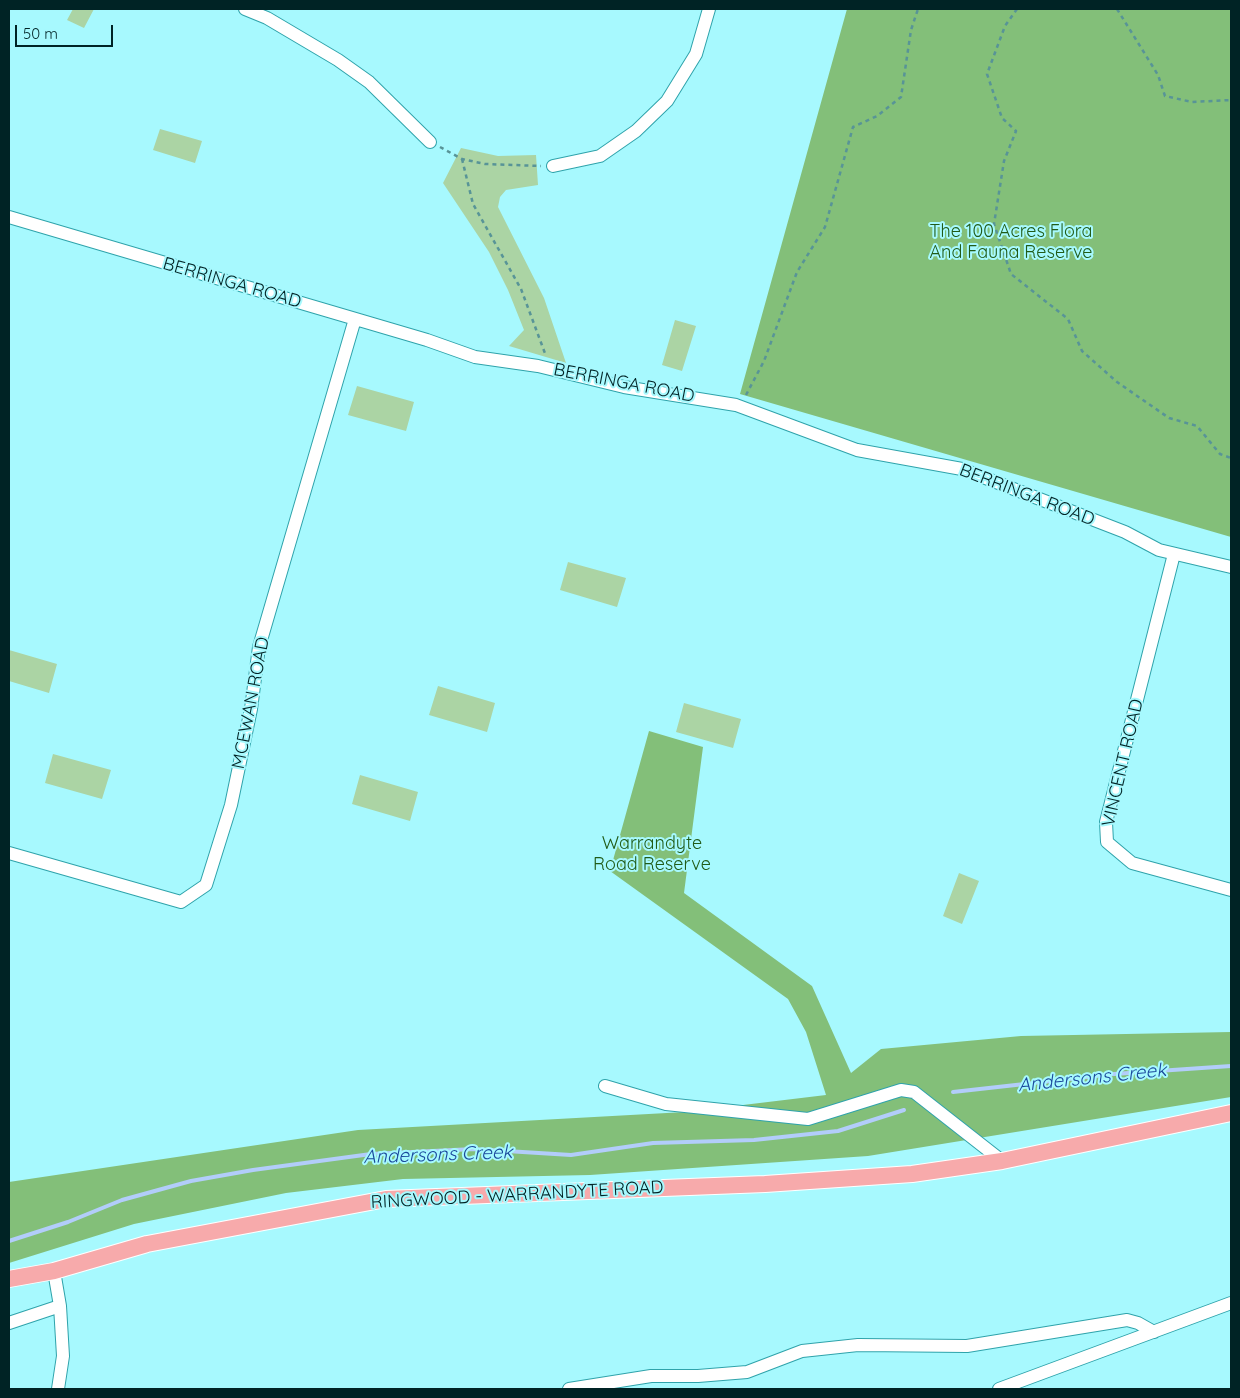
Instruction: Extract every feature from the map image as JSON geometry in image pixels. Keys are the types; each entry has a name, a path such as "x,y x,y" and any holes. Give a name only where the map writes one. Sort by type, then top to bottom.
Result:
{"main road":[{"name":"RINGWOOD - WARRANDYTE ROAD","path":"9,1279 54,1271 147,1244 386,1198 765,1184 912,1174 1002,1161 1231,1113"}],"street":[{"path":"245,9 267,18 338,60 369,82 430,142"},
{"path":"553,166 600,156 636,131 667,101 696,54 709,9"},
{"name":"BERRINGA ROAD","path":"9,217 427,340 475,357 551,369 624,387 736,404 857,450 962,469 1125,532 1159,550 1231,567"},
{"name":"MCEWAN ROAD","path":"9,852 181,902 206,885 231,805 251,709 259,647 355,319"},
{"name":"VINCENT ROAD","path":"1174,554 1106,822 1107,842 1132,863 1231,890"},
{"path":"604,1086 666,1104 808,1119 901,1090 914,1092 1002,1161"},
{"path":"54,1271 60,1306 63,1356 58,1389"},
{"path":"999,1389 1231,1303"},
{"path":"9,1322 60,1306"},
{"path":"569,1389 650,1376 698,1376 747,1372 802,1351 858,1345 967,1346 1127,1320 1138,1323 1154,1332"}],"path":[{"path":"736,404 750,391 764,361 797,272 825,227 853,127 877,116 902,97 911,30 918,9"},
{"path":"1017,9 1005,26 987,74 1002,118 1016,131 1004,161 994,224 1011,274 1068,319 1082,351 1117,382 1169,418 1197,426 1220,454 1231,458"},
{"path":"1118,9 1158,75 1166,96 1192,102 1231,100"},
{"path":"430,142 462,158 485,164 553,166"},
{"path":"462,158 473,204 521,290 551,369"}],"green space":[{"path":"73,9 94,9 84,28 67,20"},
{"name":"The 100 Acres Flora And Fauna Reserve","path":"847,9 1231,9 1231,537 740,394"},
{"path":"160,129 202,141 195,163 153,150"},
{"path":"461,148 498,156 536,155 538,185 506,190 500,197 498,207 544,298 566,363 509,346 524,330 508,290 489,252 443,183"},
{"path":"675,320 696,326 682,371 662,365"},
{"path":"357,386 414,402 406,431 348,415"},
{"path":"568,562 626,578 617,607 560,590"},
{"path":"9,650 57,664 49,693 9,681"},
{"path":"438,686 495,703 487,732 429,715"},
{"path":"684,703 741,719 733,748 676,732"},
{"name":"Warrandyte Road Reserve","path":"649,731 703,747 684,893 812,986 851,1073 881,1049 1021,1036 1231,1032 1231,1097 868,1156 590,1175 403,1179 286,1193 134,1224 9,1263 9,1182 358,1130 685,1112 826,1095 806,1032 788,999 610,871"},
{"path":"53,754 111,770 102,799 45,783"},
{"path":"360,775 418,792 410,821 352,804"},
{"path":"959,873 979,881 962,924 943,916"}],"waterway":[{"name":"Andersons Creek","path":"953,1092 1114,1074 1231,1066"},
{"name":"Andersons Creek","path":"9,1241 68,1222 122,1200 191,1181 253,1170 371,1154 474,1149 571,1155 653,1143 754,1140 838,1131 904,1110"}]}
